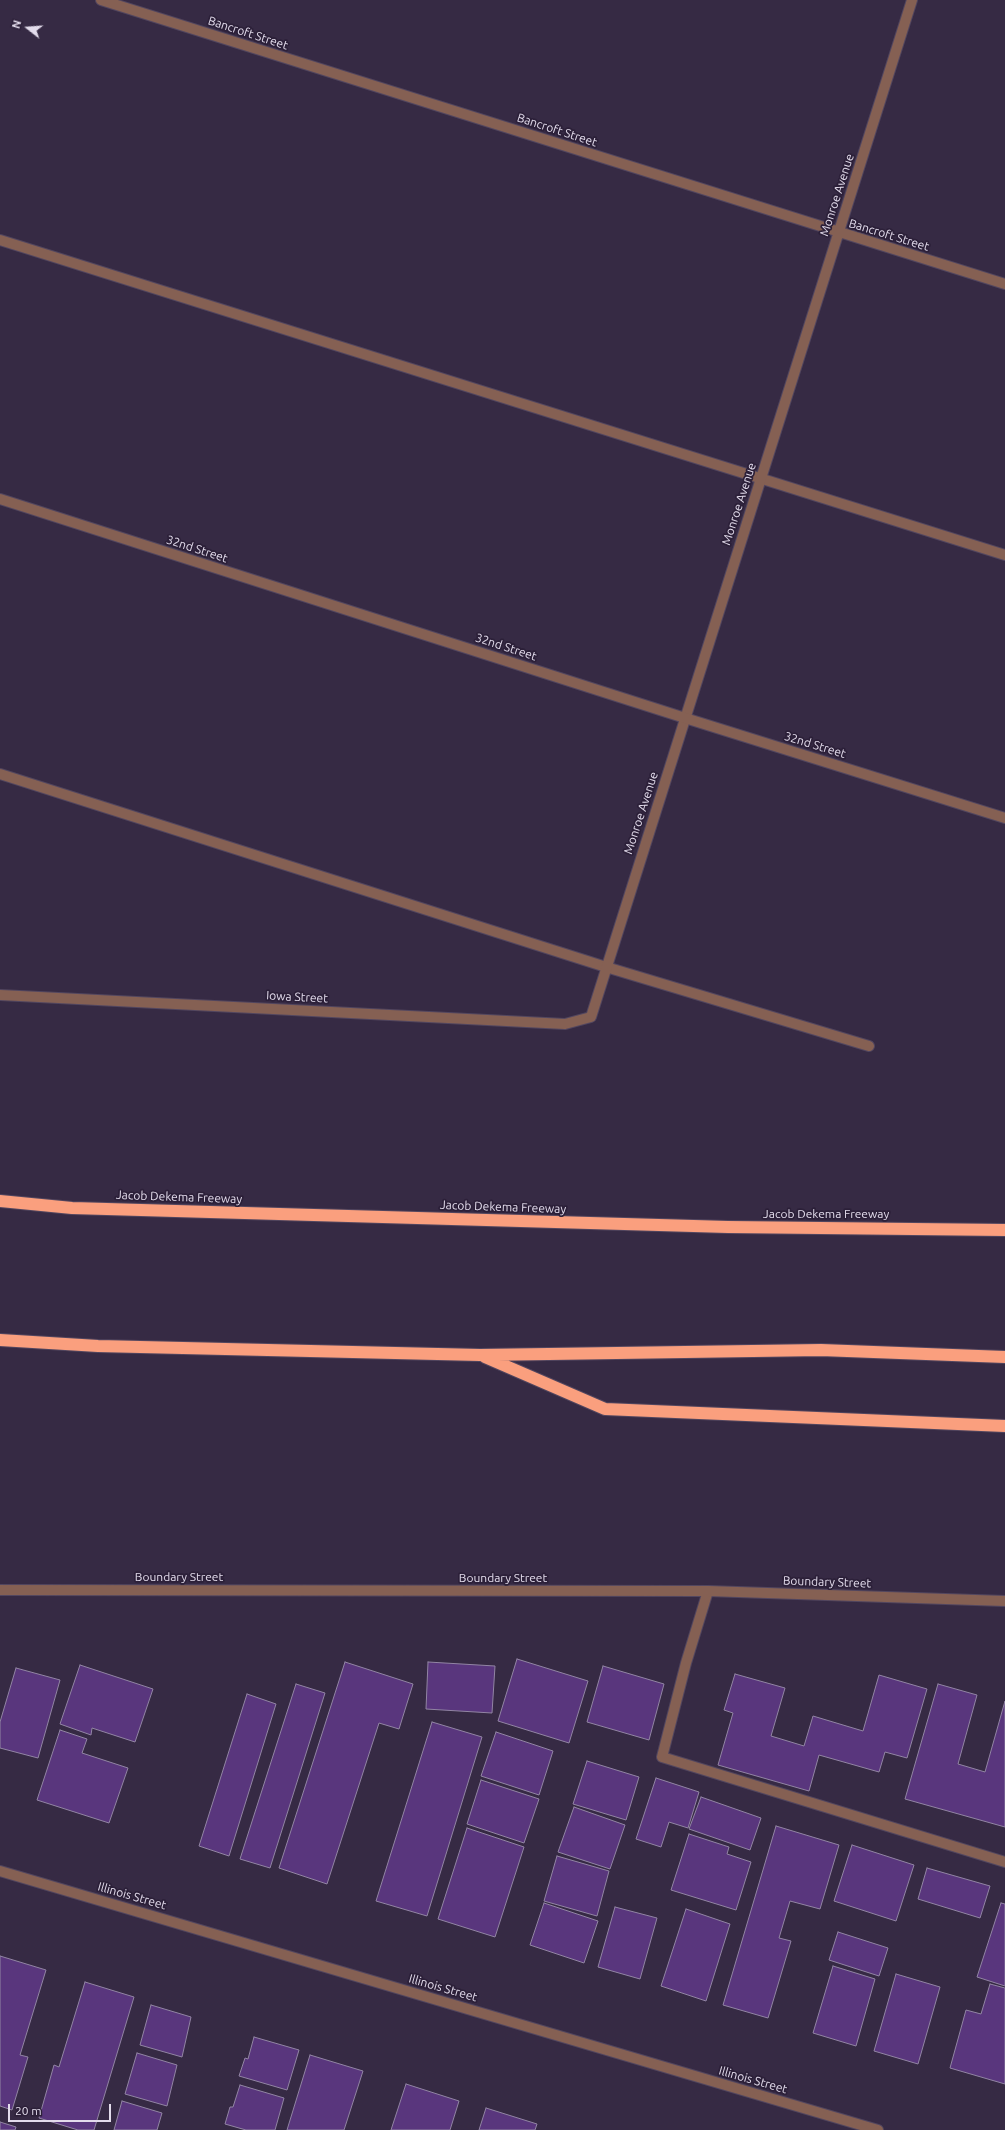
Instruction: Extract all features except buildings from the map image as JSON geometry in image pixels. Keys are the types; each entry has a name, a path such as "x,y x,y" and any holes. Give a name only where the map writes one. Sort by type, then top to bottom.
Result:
{"highway":[{"name":"Jacob Dekema Freeway","path":"0,1201 80,1208 728,1227 1005,1230"},
{"path":"0,1340 98,1346 480,1355 821,1350 1005,1357"},
{"path":"480,1355 605,1409 1005,1426"}],"street":[{"name":"Bancroft Street","path":"101,0 1005,284"},
{"name":"Monroe Avenue","path":"591,1017 912,0"},
{"path":"0,240 761,477 1005,555"},
{"name":"32nd Street","path":"0,499 685,718 1005,818"},
{"path":"0,774 606,967 869,1046"},
{"name":"Iowa Street","path":"0,995 565,1024 591,1017"},
{"name":"Boundary Street","path":"0,1590 708,1591 1005,1602"},
{"path":"708,1591 686,1663 662,1757 1005,1862"},
{"name":"Illinois Street","path":"0,1871 878,2130"}]}
